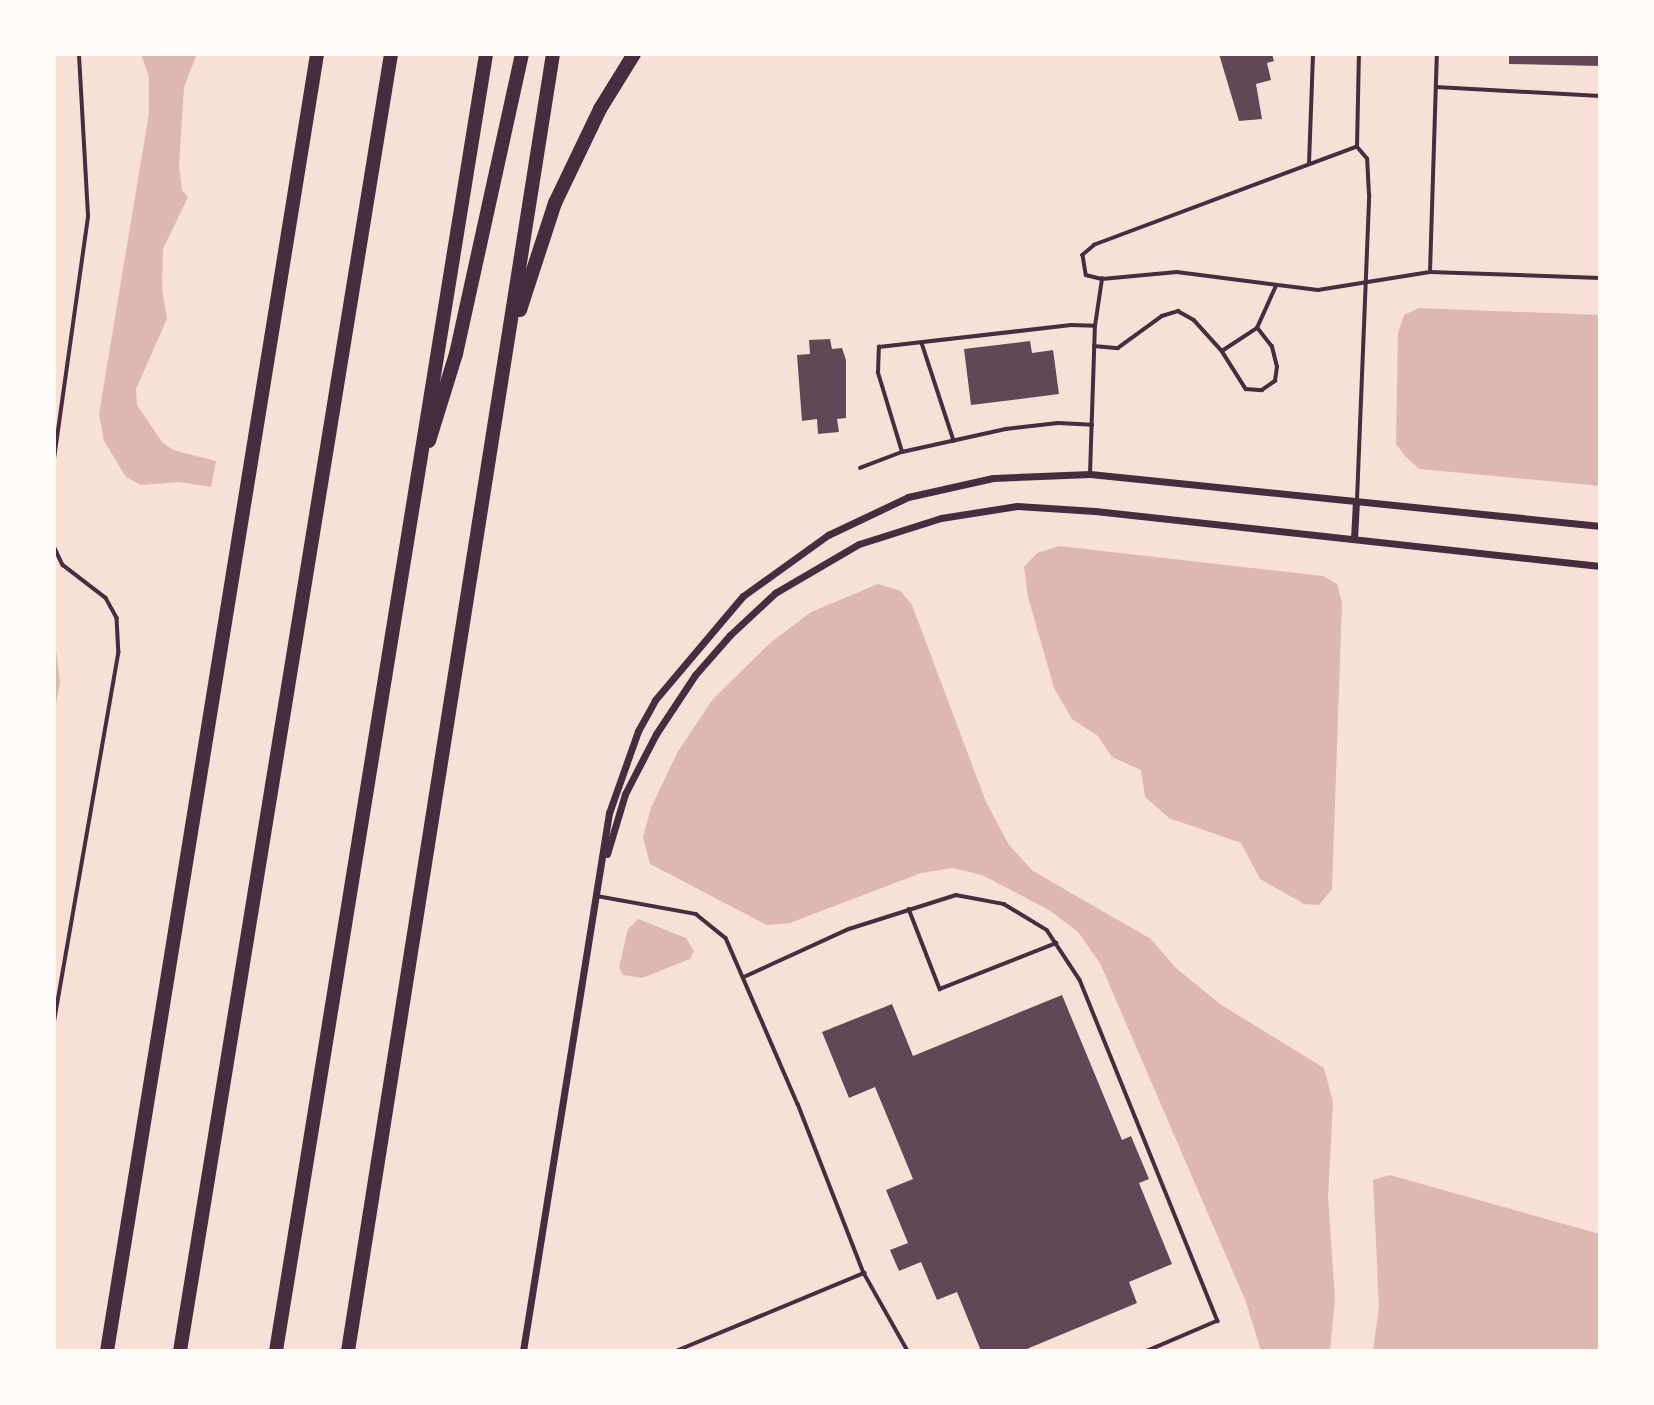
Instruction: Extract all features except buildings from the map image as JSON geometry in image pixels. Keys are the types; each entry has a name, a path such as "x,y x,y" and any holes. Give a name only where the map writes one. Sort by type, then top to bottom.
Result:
{"highway":[{"path":"107,1351 317,54"},
{"path":"180,1351 391,54"},
{"path":"276,1351 486,54"},
{"path":"418,471 456,354 522,54"},
{"path":"348,1351 553,54"},
{"path":"508,352 555,203 600,109 634,54"}],"street":[{"path":"523,1351 609,813 638,731 691,653 743,596 828,535 908,497 993,478 1090,474 1600,526"},
{"path":"1354,539 1356,502"},
{"path":"599,878 625,794 656,734 695,675 775,593 859,544 941,518 1017,506 1600,566"}],"lane":[{"path":"54,459 88,216 79,54"},
{"path":"1309,165 1313,54"},
{"path":"1356,502 1369,195 1367,159 1357,147 1359,54"},
{"path":"1430,272 1437,54"},
{"path":"1436,87 1600,96"},
{"path":"1357,147 1095,245 1083,255 1086,275 1102,279 1177,272 1276,286 1332,289 1430,272 1600,278"},
{"path":"1090,474 1095,326 1102,279"},
{"path":"1222,351 1257,328 1276,286"},
{"path":"1094,346 1118,348 1162,316 1178,311 1194,320 1222,351 1246,389 1262,390 1275,381 1277,367 1272,347 1257,328"},
{"path":"902,452 875,358 878,348 1071,325 1095,326"},
{"path":"922,342 954,441"},
{"path":"860,468 902,452 954,441 1045,425 1091,425"},
{"path":"54,546 63,565 106,598 117,618 119,652 54,1023"},
{"path":"744,977 849,929 956,895 1004,904 1047,930 1080,979 1217,1321 1151,1350"},
{"path":"595,896 696,914 726,938 864,1273 908,1351"},
{"path":"909,909 940,989 1056,943"},
{"path":"676,1351 864,1273"}],"shaded area":[{"path":"141,54 197,54 184,87 179,166 182,190 188,197 163,249 162,289 167,319 136,389 137,405 162,442 173,450 216,461 211,487 179,482 141,485 126,477 104,441 99,414 149,113 149,77"},
{"path":"1419,308 1600,315 1600,486 1419,469 1405,456 1396,444 1398,333 1404,315"},
{"path":"1059,546 1323,576 1337,584 1342,603 1332,889 1319,905 1304,904 1260,879 1241,843 1169,818 1145,797 1141,770 1112,757 1098,736 1072,719 1054,688 1028,597 1024,567 1037,553"},
{"path":"878,584 901,591 912,605 986,802 1009,845 1033,871 1151,939 1176,968 1220,1004 1324,1068 1333,1102 1328,1197 1335,1298 1330,1351 1261,1351 1246,1302 1100,963 1078,932 1049,910 982,875 953,868 921,873 790,923 767,925 650,864 643,837 651,808 677,753 713,699 770,643 811,612"},
{"path":"54,633 60,683 54,715"},
{"path":"638,919 686,938 694,951 690,959 642,978 623,975 619,967 628,929"},
{"path":"1390,1175 1600,1234 1600,1351 1373,1351 1379,1306 1373,1180"}]}
